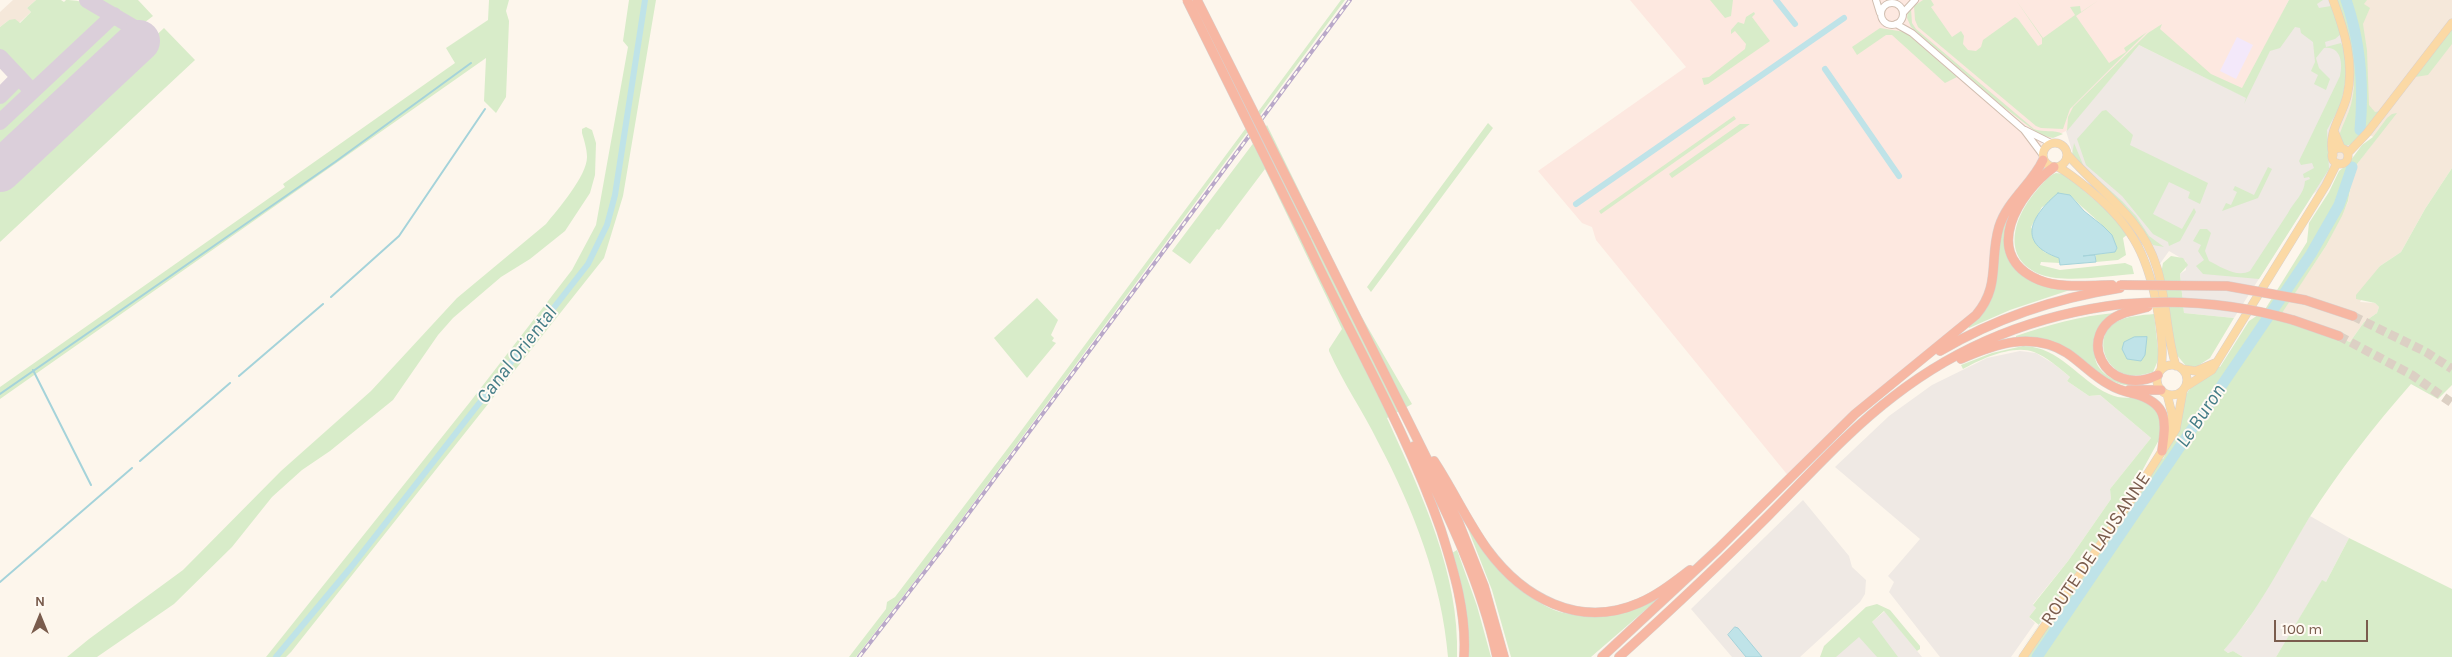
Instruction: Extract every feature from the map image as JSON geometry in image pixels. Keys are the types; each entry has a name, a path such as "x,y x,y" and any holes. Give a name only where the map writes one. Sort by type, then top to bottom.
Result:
{"highway":[{"path":"1187,0 1371,372 1397,411 1410,424 1497,562 1522,587 1552,605 1576,611 1592,612 1628,607 1659,592 1718,549"},
{"path":"1197,0 1440,498 1468,562 1486,614 1497,657"},
{"path":"1602,657 1718,549 1842,426 1890,384 1972,319 1985,304 1993,283 1996,241 2002,219 2043,157"},
{"path":"2056,167 2030,189 2013,215 2009,237 2015,259 2025,271 2048,283 2068,286 2166,284 2238,287 2305,300 2353,316"},
{"path":"1890,384 1935,354 1996,322 2062,300 2120,286"},
{"path":"1619,657 1720,562 1849,435 1909,384 1956,355 2016,328 2065,314 2200,303 2252,310 2294,320 2339,336"},
{"path":"2124,308 2110,320 2101,332 2098,346 2102,362 2114,375 2127,380 2142,380 2160,372"},
{"path":"1909,384 1982,350 2009,342 2026,340 2041,342 2057,348 2117,389 2147,398 2159,406 2165,420 2162,451"},
{"path":"2117,389 2164,392"},
{"path":"1397,411 1448,554 1462,611 1464,657"},
{"path":"1410,424 1469,547 1488,599 1504,657"}],"main road":[{"path":"2333,0 2346,42 2350,78 2345,103 2330,142 2337,163"},
{"path":"2333,155 2335,150 2344,151 2367,133 2452,23"},
{"path":"2334,131 2344,151 2345,162 2337,163"},
{"path":"2184,388 2186,376 2179,368 2158,272 2149,247 2127,214 2067,154 2063,145 2051,143 2046,146 2043,157 2047,164 2070,173 2114,212 2128,228 2141,250 2150,273 2163,349 2158,384 2164,392 2175,394 2207,374 2215,363 2326,185 2337,163"},
{"path":"2056,167 2066,160 2067,154"},
{"path":"2160,372 2169,366 2196,371 2215,363"},
{"name":"ROUTE DE LAUSANNE","path":"2023,657 2120,517 2162,451 2178,422 2184,388"},
{"name":"ROUTE DE LAUSANNE","path":"2164,392 2172,414 2168,440"}],"street":[{"path":"1912,33 1899,5 1877,0 1885,23 1896,24 1912,33 2024,130 2043,157"},
{"path":"1880,13 1890,3 1903,0"},
{"path":"1896,24 1915,0"},
{"path":"2024,130 2051,143"}],"shaded area":[{"path":"13,0 36,0 27,8 31,12 19,23 9,20 0,27 0,12"},
{"path":"1630,0 2289,0 2241,95 2139,45 2066,131 2043,142 2040,146 2039,160 2008,209 1985,304 1875,397 1790,478 1596,240 1592,227 1582,223 1538,171 1686,67"},
{"path":"2289,0 2333,0 2343,29 2350,78 2336,124 2333,157 2335,162 2326,185 2313,194 2234,318 2184,313 2180,274 2186,270 2186,261 2169,251 2157,268 2144,238 2076,164 2066,131 2139,45 2241,95"},
{"path":"2333,0 2452,0 2452,168 2425,209 2401,252 2380,266 2360,302 2375,303 2379,307 2377,313 2364,322 2350,342 2279,316 2326,246 2348,202 2354,168 2376,139 2367,133 2345,162 2340,163 2334,160"},
{"path":"2237,37 2253,45 2236,79 2220,71"},
{"path":"2020,351 2036,353 2054,364 2070,377 2067,381 2089,396 2100,395 2151,438 2110,489 2111,499 2068,561 2033,604 2036,608 2029,617 2035,623 2011,657 1940,657 1889,592 1894,582 1888,576 1920,539 1835,467 1889,416 1932,385 1987,358"},
{"path":"1803,500 1849,556 1852,567 1866,580 1865,594 1860,602 1800,657 1732,657 1691,609"},
{"path":"2310,516 2349,538 2326,582 2322,581 2276,657 2243,657 2233,651 2228,653 2224,650 2247,621"},
{"path":"1885,611 1922,657 1831,657"}],"green space":[{"path":"36,0 61,0 64,2 71,0 87,3 96,9 101,18 96,28 41,80 37,80 31,85 0,51 0,27 9,20 15,19 20,23 31,12 27,8"},
{"path":"93,0 138,0 153,16 140,26"},
{"path":"489,0 509,0 506,11 509,21 506,97 496,113 484,101 486,58 0,399 0,387 285,187 283,184 455,63 446,48 488,20"},
{"path":"629,0 656,0 623,196 604,258 291,652 286,657 266,657 470,402 572,270 596,225 628,47 623,41"},
{"path":"1341,0 1345,0 938,551 856,657 849,657 886,609 887,602 895,597 1018,435"},
{"path":"1710,0 1733,0 1731,16 1725,18"},
{"path":"1923,0 1931,0 1934,5 1931,7 1952,37 1961,31 1964,36 1963,44 1968,50 1976,51 1981,47 1983,40 2015,17 2038,46 2042,44 2042,38 2016,0 2043,38 2075,15 2070,7 2080,6 2081,12 2099,0 2076,16 2109,63 2126,52 2124,48 2147,32 2070,109 2063,129 2041,128 2036,126 1918,27 1915,20 1914,6"},
{"path":"2289,0 2323,0 2317,4 2319,8 2331,6 2341,34 2335,39 2325,42 2326,47 2341,43 2345,52 2346,78 2341,104 2327,130 2329,169 2259,279 2203,274 2196,266 2204,260 2198,251 2201,245 2193,241 2200,229 2207,229 2211,233 2205,251 2209,261 2224,269 2245,273 2250,271 2301,194 2305,181 2310,179 2309,177 2304,178 2303,174 2314,168 2312,163 2301,165 2299,161 2340,76 2340,56 2330,48 2324,48 2316,58 2319,68 2330,79 2326,90 2314,84 2318,75 2311,71 2315,62 2313,42 2301,33 2300,28 2295,27 2280,48 2270,51 2244,104 2246,98 2139,45 2067,131 2068,117 2073,107 2148,33 2162,24 2160,29 2211,74 2242,88"},
{"path":"2336,0 2367,0 2364,4 2370,8 2363,24 2367,50 2369,105 2375,112 2381,111 2352,144 2345,146 2340,139 2340,133 2351,104 2354,75 2353,62"},
{"path":"1911,9 1912,23 1916,29 2034,129 2063,134 2053,138 2040,135 2001,105 1911,27 1907,18 1908,10"},
{"path":"1754,12 1755,14 1752,17 1770,41 1704,85 1702,78 1709,77 1745,49 1746,44 1735,31 1731,34 1731,30 1738,22 1744,24 1746,17"},
{"path":"113,21 132,30 131,37 0,160 0,127"},
{"path":"164,28 195,60 0,242 0,183"},
{"path":"1880,28 1905,32 1957,77 1945,83 1892,35 1886,35 1857,55 1852,47"},
{"path":"2452,29 2452,44 2428,75 2415,77"},
{"path":"18,87 24,88 25,94 5,113 0,114 0,104"},
{"path":"2106,110 2133,135 2130,145 2208,183 2200,204 2188,198 2190,192 2169,182 2153,214 2182,229 2194,208 2196,212 2180,241 2169,246 2168,242 2153,234 2122,196 2086,165 2077,139 2102,111"},
{"path":"2397,113 2354,168 2348,201 2342,216 2326,246 2280,316 2350,342 2364,322 2377,313 2379,307 2375,303 2356,299 2356,295 2380,266 2401,252 2425,209 2452,168 2452,385 2438,399 2411,384 2357,449 2309,518 2259,603 2224,650 2228,653 2233,651 2243,657 2028,657 2161,459 2163,459 2170,444 2179,411 2186,395 2196,383 2218,366 2220,367 2249,321 2264,311 2307,242 2309,223 2329,192 2339,171 2348,164 2362,145 2373,137 2387,118"},
{"path":"1734,116 1736,119 1601,214 1599,211"},
{"path":"1488,123 1493,128 1371,292 1367,287"},
{"path":"1740,124 1750,124 1672,178 1669,174"},
{"path":"1267,125 1356,307 1412,404 1387,418 1413,475 1436,534 1452,595 1457,657 1448,657 1439,601 1424,546 1414,519 1391,467 1329,351 1342,329 1265,169 1219,230 1217,229 1190,264 1172,251"},
{"path":"586,127 592,130 596,143 595,175 590,193 565,231 530,259 501,277 453,318 438,335 393,400 330,451 302,470 272,497 232,547 174,604 97,657 67,657 183,570 281,471 371,391 457,298 546,224 571,192 586,165 586,148 582,129"},
{"path":"2074,143 2084,167 2122,201 2136,216 2149,236 2164,247 2153,245 2128,210 2082,167 2072,155"},
{"path":"2268,167 2272,169 2258,198 2222,211 2226,203 2231,205 2237,192 2233,190 2235,186 2254,195"},
{"path":"2056,173 2064,174 2110,213 2128,234 2123,238 2126,255 2118,260 2096,262 2096,254 2108,253 2117,249 2114,241 2109,233 2070,195 2042,207 2031,227 2044,252 2059,258 2060,263 2041,262 2040,265 2060,270 2125,263 2132,266 2134,274 2087,278 2052,277 2042,275 2028,268 2020,259 2015,248 2015,236 2022,212 2041,185"},
{"path":"2015,206 2008,220 2016,266 2070,290 2010,310 1969,328 1968,326 1982,312 2002,224"},
{"path":"2171,256 2183,258 2188,265 2180,274 2184,313 2234,318 2210,358 2196,367 2186,366 2176,354 2161,274 2163,263"},
{"path":"1037,298 1058,320 1051,335 1054,338 1052,341 1056,343 1027,378 994,338"},
{"path":"2114,313 2097,345 2095,352 2096,360 2100,368 2108,376 2133,386 2123,385 2107,378 2070,350 2051,344 2016,338 2016,336 2040,328 2089,316"},
{"path":"2154,314 2159,358 2153,372 2134,376 2115,369 2106,357 2104,349 2103,341 2109,327 2125,318"},
{"path":"2023,346 2048,352 2069,365 2098,388 2113,396 2143,400 2161,415 2160,438 2123,506 2039,625 2029,617 2036,608 2033,605 2068,561 2111,499 2110,489 2151,438 2100,395 2089,396 2067,381 2070,377 2057,366 2034,352 2026,350 2007,351 1988,357 1963,369 1961,365 1992,353"},
{"path":"1463,516 1513,580 1545,606 1563,613 1582,614 1610,609 1656,596 1658,599 1591,657 1511,657 1492,590"},
{"path":"2349,538 2452,589 2452,657 2276,657 2322,580 2326,582"},
{"path":"1457,550 1477,606 1491,657 1469,657 1468,630 1452,553"},
{"path":"1877,604 1890,610 1920,646 1920,649 1917,651 1884,611 1872,622 1898,657 1877,657 1859,637 1836,657 1820,657 1824,646 1866,607"}],"water":[{"path":"2058,193 2070,195 2084,211 2112,235 2117,248 2115,252 2083,256 2095,255 2096,262 2060,265 2059,258 2045,252 2037,245 2032,237 2035,219"},
{"path":"2134,337 2147,337 2145,355 2141,361 2127,359 2122,349 2124,342"},
{"path":"1735,627 1738,628 1762,657 1746,657 1728,635"}],"waterway":[{"name":"Canal Oriental","path":"276,657 352,566 588,264 607,225 615,195 645,0"},
{"path":"1776,0 1795,24"},
{"name":"Le Buron","path":"2346,0 2355,32 2360,64 2362,97 2360,130"},
{"path":"1576,204 1844,18"},
{"path":"0,394 335,162 471,63"},
{"path":"1825,69 1899,176"},
{"path":"331,297 399,236 485,109"},
{"name":"Le Buron","path":"2037,657 2311,254 2339,205 2352,167"},
{"path":"239,376 323,304"},
{"path":"33,370 91,485"},
{"path":"140,461 230,383"},
{"path":"0,582 132,468"}],"taxiway":[{"path":"87,0 138,30 141,35 140,38"},
{"path":"0,122 114,15"},
{"path":"0,57 32,91"},
{"path":"0,96 19,77"}],"runway":[{"path":"0,171 139,41"}],"tunnel":[{"path":"2353,316 2426,352 2452,369"},
{"path":"2339,336 2412,375 2452,403"}],"railway":[{"path":"859,657 940,552 1350,0"}]}
